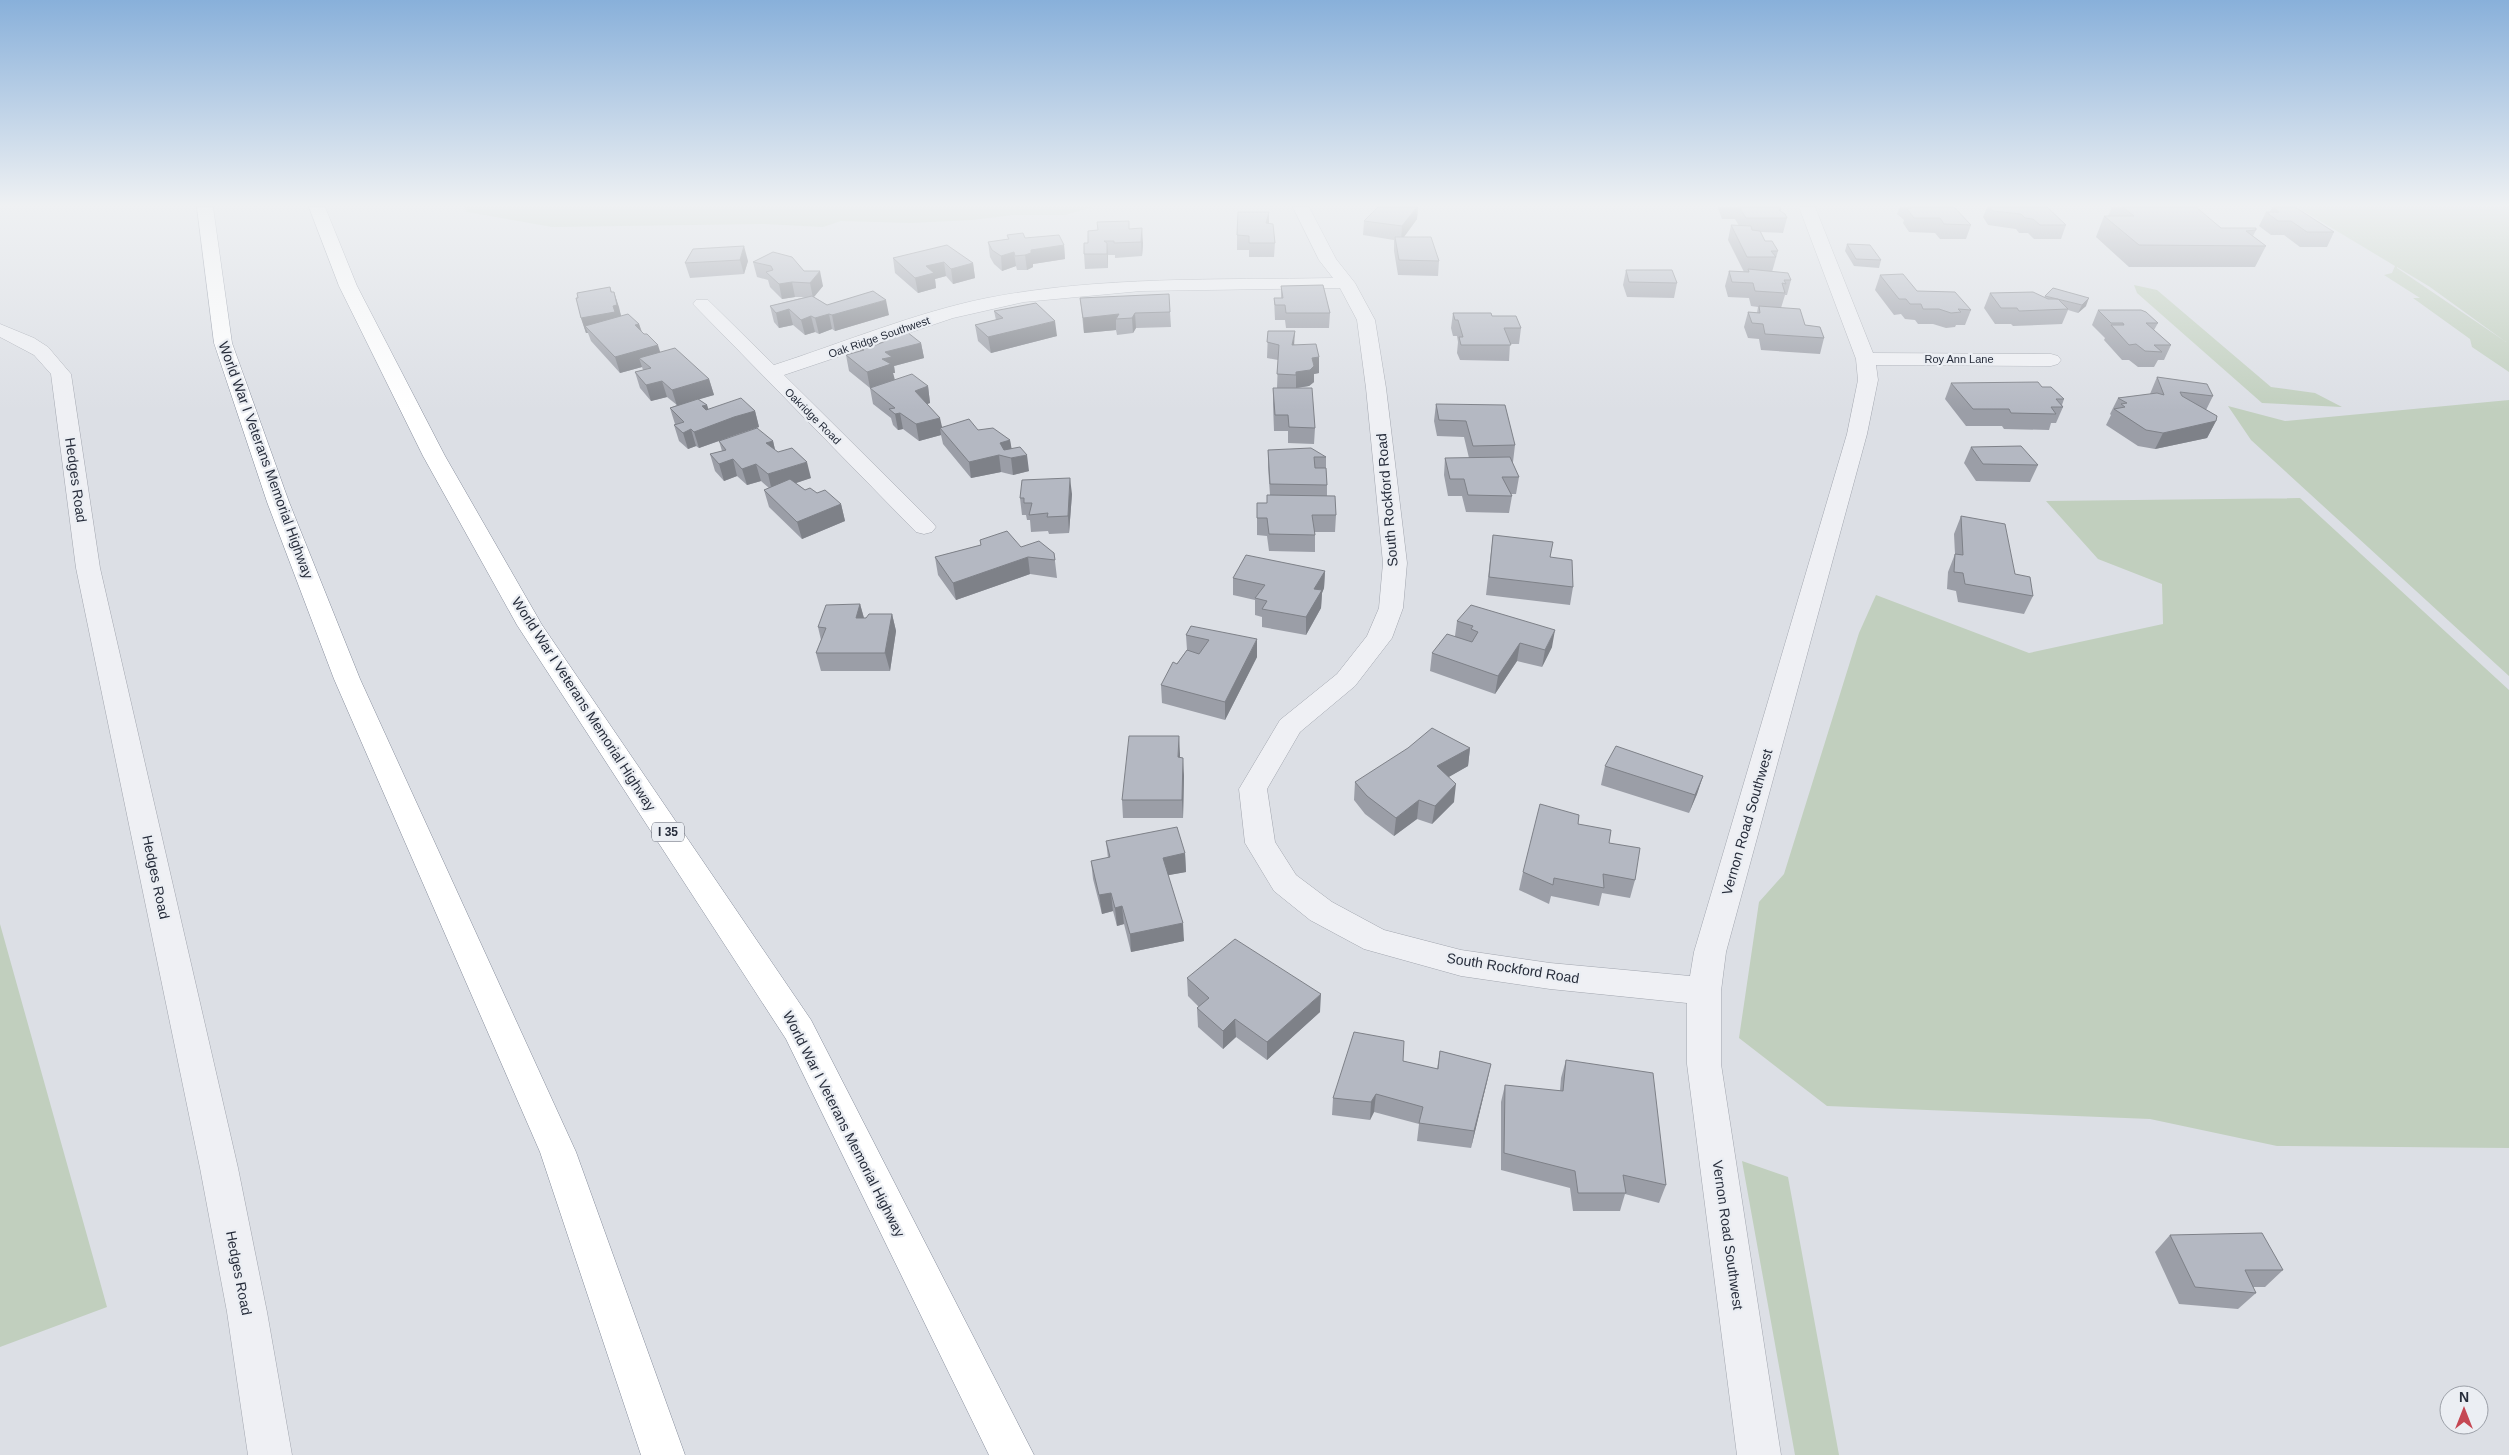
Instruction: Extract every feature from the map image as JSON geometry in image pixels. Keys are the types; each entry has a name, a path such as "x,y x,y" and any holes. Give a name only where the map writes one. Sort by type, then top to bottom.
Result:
{"highway":[{"name":"World War I Veterans Memorial Highway","path":"214,275 223,342 278,502 348,679 558,1152 663,1455"},
{"name":"World War I Veterans Memorial Highway","path":"344,275 434,456 530,625 799,1030 1012,1455"}],"street":[{"name":"South Rockford Road","path":"1340,275 1366,320 1376,388 1395,563 1391,608 1379,638 1346,680 1290,726 1253,790 1260,843 1285,883 1321,911 1376,940 1460,963 1550,976 1704,991"},
{"name":"Vernon Road Southwest","path":"1759,1455 1704,1064 1704,991 1710,952 1857,434 1868,380 1866,358 1834,275"},
{"name":"Oak Ridge Southwest","path":"771,374 947,314 985,304 1024,297 1141,286 1346,283"},
{"name":"Oakridge Road","path":"702,304 924,527"},
{"name":"Hedges Road","path":"0,330 39,348 49,355 61,374 88,568 219,1168 247,1312 270,1455"},
{"name":"Roy Ann Lane","path":"1866,358 2051,360"}],"green space":[{"path":"2384,275 2407,275 2506,342 2430,287 2410,275 2509,275 2509,372 2472,347 2470,339 2413,298 2420,298"},
{"path":"2134,285 2157,290 2271,387 2315,393 2342,407 2262,403 2137,293"},
{"path":"2509,400 2509,676 2251,440 2228,406 2285,421"},
{"path":"2300,498 2509,690 2509,1148 2277,1146 2150,1119 1827,1106 1739,1038 1759,902 1784,874 1859,633 1876,595 2029,653 2163,624 2162,584 2098,559 2046,501"},
{"path":"0,924 107,1307 0,1347"},
{"path":"1742,1161 1788,1177 1839,1455 1795,1455"}],"building":[{"path":"769,275 817,275 810,283 792,282 779,284"},
{"path":"912,275 927,275 915,278"},
{"path":"1627,275 1674,275 1677,283 1629,282"},
{"path":"1730,275 1789,275 1791,280 1784,280 1786,284 1782,283 1785,293 1755,291 1753,283 1732,282"},
{"path":"1880,275 1904,275 1917,291 1955,292 1971,310 1958,309 1961,312 1951,313 1939,309 1923,309 1921,304 1910,304 1906,299 1899,299"},
{"path":"1323,285 1330,313 1286,313 1285,305 1275,305 1274,298 1283,298 1281,286"},
{"path":"610,287 611,292 614,292 617,305 613,306 615,312 581,318 576,298 578,298 577,293"},
{"path":"2053,288 2089,298 2082,305 2045,296"},
{"path":"873,291 886,300 815,318 811,316 801,320 789,309 776,313 770,306 812,296 827,305"},
{"path":"2033,292 2048,299 2058,299 2068,309 2019,311 2017,308 2001,308 1990,293"},
{"path":"1169,294 1170,312 1135,313 1132,318 1116,319 1119,314 1083,318 1080,298"},
{"path":"1036,303 1055,321 988,337 975,325 1003,318 994,311"},
{"path":"1759,306 1800,309 1805,325 1820,327 1824,338 1765,334 1763,324 1752,323 1748,312 1760,313"},
{"path":"2098,310 2141,310 2146,312 2158,323 2146,323 2171,345 2154,345 2162,352 2145,351 2136,344 2129,345 2111,325 2124,325 2123,323 2111,323"},
{"path":"1453,313 1491,313 1492,316 1516,316 1521,328 1504,328 1511,345 1461,345 1459,337 1463,337 1458,320 1455,320"},
{"path":"628,314 639,324 635,325 658,345 615,357 585,326"},
{"path":"1268,331 1295,331 1292,345 1316,344 1319,357 1312,358 1314,366 1310,370 1296,372 1296,375 1277,374 1279,345 1267,342"},
{"path":"907,332 921,343 885,352 892,357 882,359 891,364 867,372 846,355 864,350 859,348 872,343 876,345 888,340 885,339"},
{"path":"675,348 709,379 672,390 662,381 646,385 635,372 651,368 639,358"},
{"path":"912,374 928,386 915,391 940,418 916,424 900,413 895,414 889,409 895,408 870,388"},
{"path":"2157,377 2207,384 2213,396 2180,392 2182,396 2217,416 2216,421 2163,433 2146,430 2114,409 2125,407 2121,404 2127,403 2118,398 2157,393 2164,395"},
{"path":"2038,382 2042,387 2051,387 2064,399 2056,399 2063,407 2051,407 2056,414 2011,413 2009,409 1973,409 1951,383"},
{"path":"1273,388 1312,388 1315,428 1289,427 1288,415 1275,415"},
{"path":"741,398 755,411 694,432 691,429 683,433 674,425 684,422 670,408 698,399 707,405 702,406 706,410"},
{"path":"1436,404 1505,405 1515,445 1473,446 1466,421 1439,420"},
{"path":"969,419 978,430 993,428 1010,440 1000,443 1004,450 1020,447 1027,455 1011,458 999,455 969,462 940,428"},
{"path":"757,428 773,441 766,443 778,452 792,448 807,462 768,474 756,464 742,469 733,459 719,464 710,454 726,450 719,441"},
{"path":"2021,446 2038,465 1983,464 1971,447"},
{"path":"1311,448 1326,457 1314,457 1315,468 1326,468 1327,485 1270,484 1268,450"},
{"path":"1510,457 1519,477 1502,477 1512,496 1468,495 1464,479 1450,479 1445,458"},
{"path":"1070,478 1068,516 1047,517 1048,513 1029,515 1032,503 1024,503 1024,498 1020,498 1022,480"},
{"path":"790,479 805,490 810,488 817,493 825,490 841,504 797,522 764,490"},
{"path":"1267,495 1335,496 1336,515 1312,515 1315,535 1269,534 1267,518 1257,518 1257,503 1267,503"},
{"path":"1961,516 2005,524 2015,574 2030,577 2033,596 1965,584 1963,573 1954,572 1955,554 1963,555"},
{"path":"1007,531 1021,547 1039,541 1054,553 1055,560 1028,557 953,583 935,557 981,545 980,540"},
{"path":"1493,535 1553,542 1550,557 1572,560 1573,587 1489,577"},
{"path":"1246,555 1325,571 1314,589 1322,590 1306,617 1262,609 1267,601 1255,598 1265,585 1233,578"},
{"path":"860,604 856,618 866,618 869,614 892,614 885,653 816,653 826,628 818,627 826,605"},
{"path":"1471,605 1555,630 1545,650 1520,643 1498,676 1432,653 1447,634 1472,642 1478,632 1471,629 1473,626 1457,621"},
{"path":"1191,626 1257,639 1225,702 1161,685 1173,662 1177,664 1187,650 1199,654 1209,640 1186,635"},
{"path":"1432,728 1470,748 1437,766 1456,784 1435,806 1419,800 1396,818 1367,796 1355,782 1408,748"},
{"path":"1129,736 1179,736 1178,757 1183,758 1182,800 1122,800"},
{"path":"1616,746 1703,776 1695,795 1605,766"},
{"path":"1540,804 1579,815 1578,824 1611,830 1609,843 1640,848 1635,880 1603,874 1604,888 1554,878 1553,885 1523,872"},
{"path":"1177,827 1185,853 1163,858 1183,923 1130,934 1122,906 1115,908 1111,893 1099,895 1091,861 1110,857 1106,841"},
{"path":"1235,939 1321,994 1267,1042 1235,1019 1223,1031 1197,1008 1209,998 1187,978"},
{"path":"1354,1032 1404,1041 1403,1061 1438,1069 1440,1051 1491,1064 1474,1131 1419,1123 1423,1107 1376,1094 1371,1102 1333,1098"},
{"path":"1566,1060 1653,1073 1666,1185 1623,1175 1626,1193 1578,1193 1575,1171 1504,1153 1505,1085 1563,1091"},
{"path":"2262,1233 2283,1270 2245,1270 2256,1293 2195,1287 2170,1235"}]}
